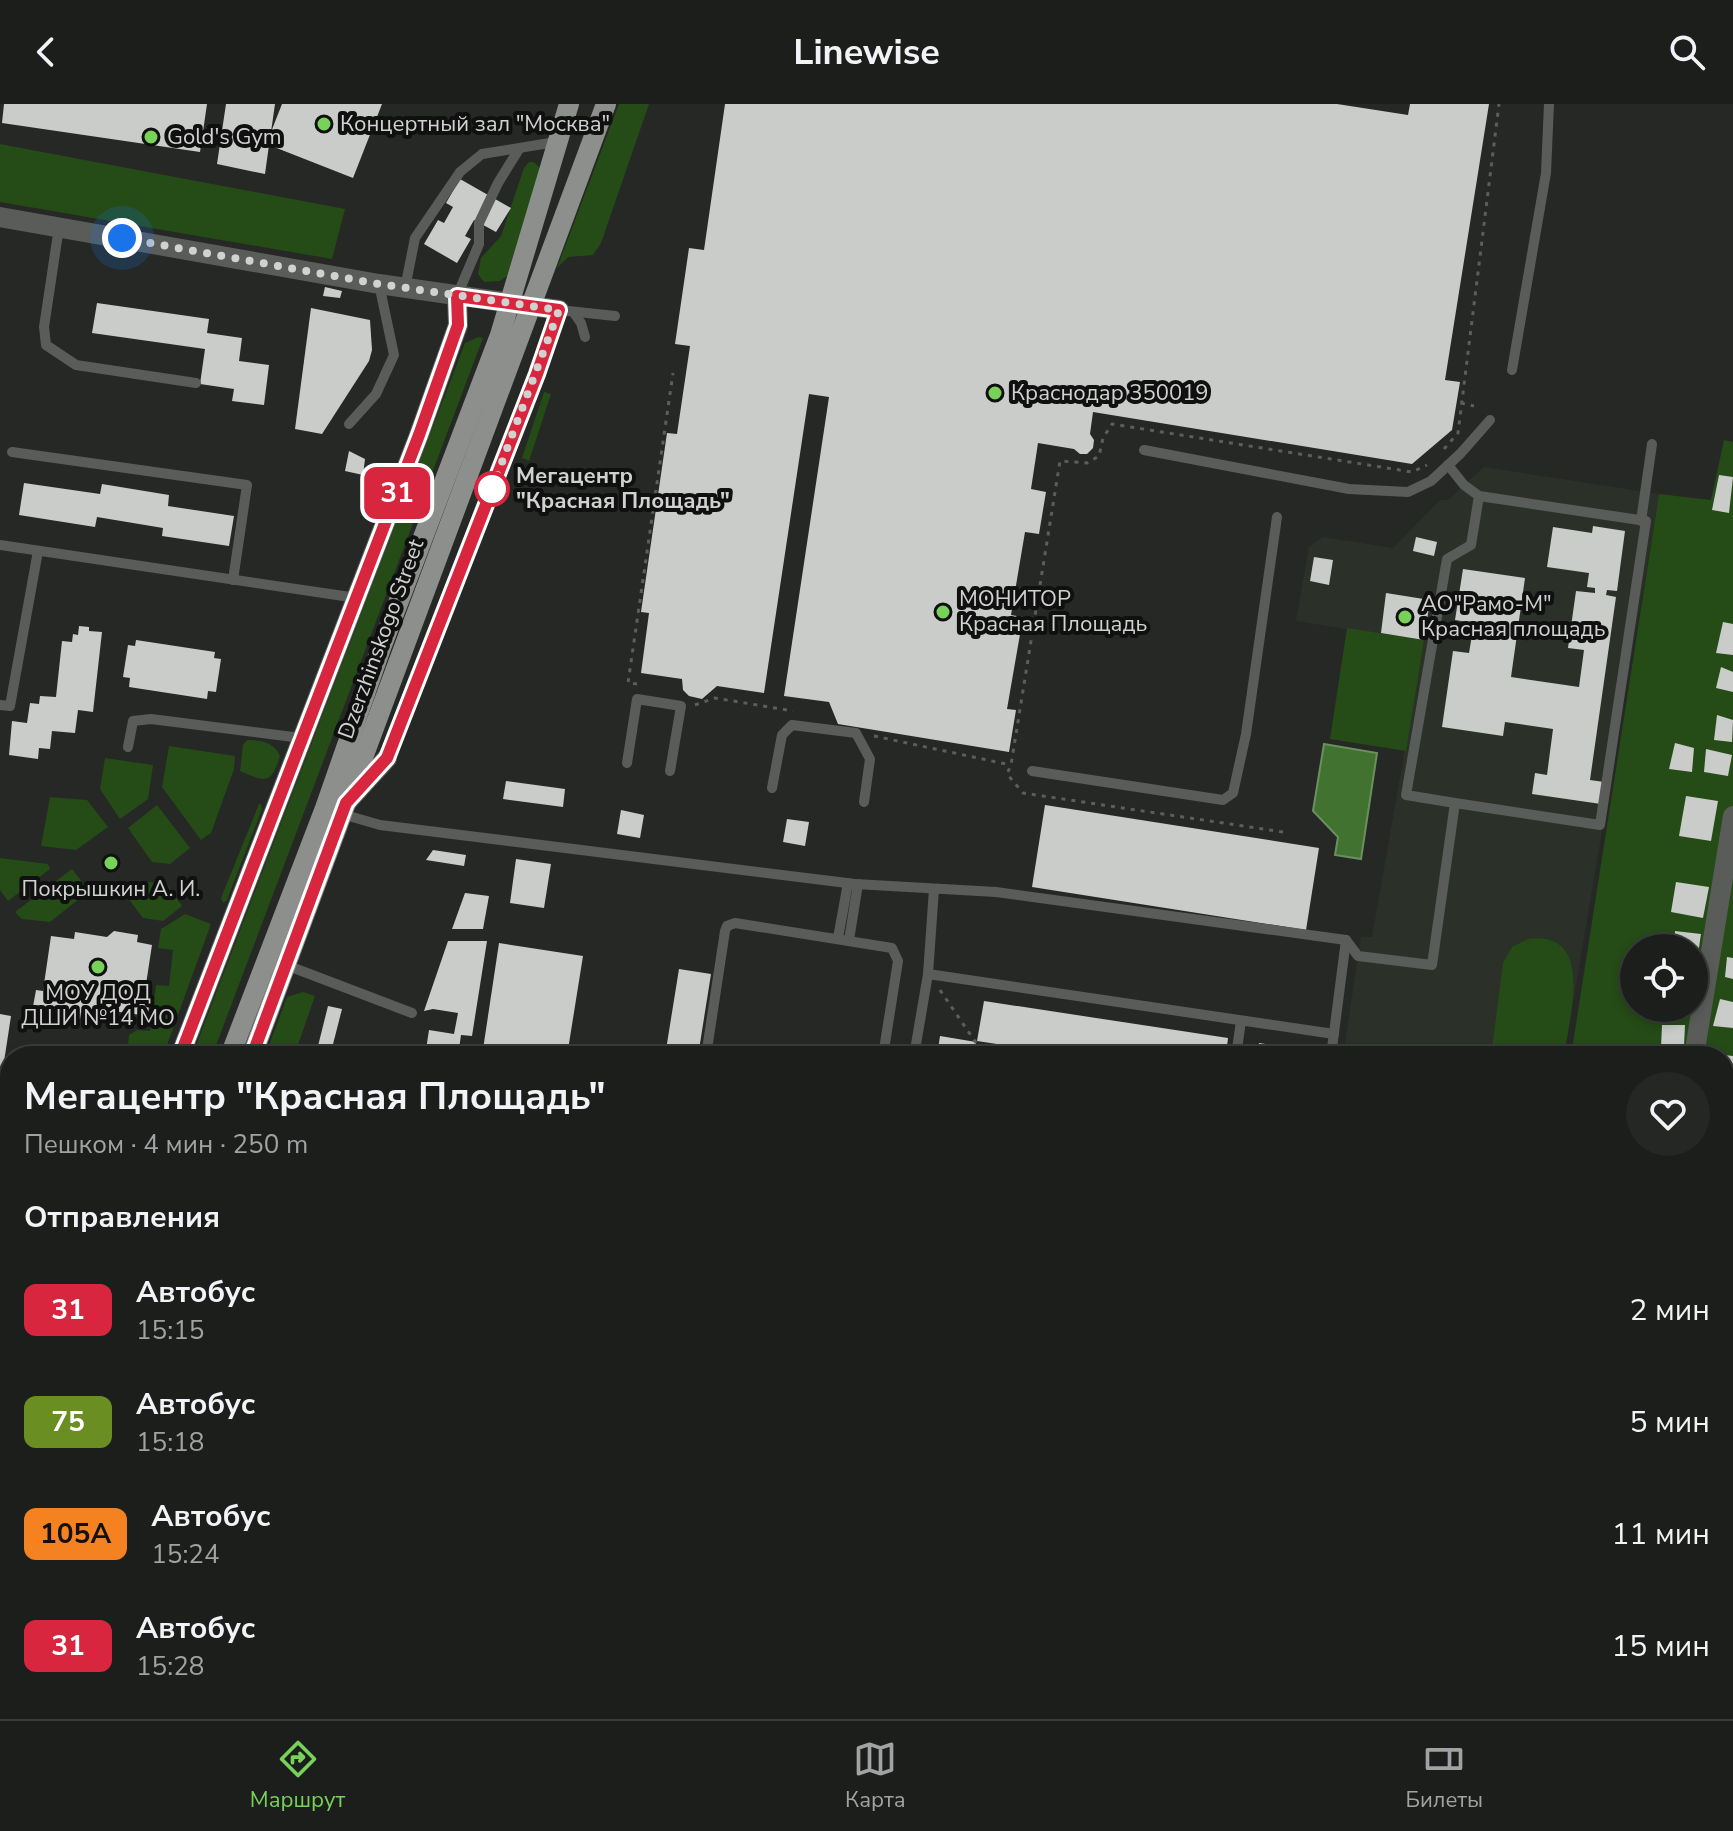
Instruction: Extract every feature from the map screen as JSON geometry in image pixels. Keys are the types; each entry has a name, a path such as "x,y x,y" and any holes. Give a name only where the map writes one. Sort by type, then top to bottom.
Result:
{"main road":[{"name":"Dzerzhinskogo Street","path":"256,1046 344,809 520,306 556,142 569,104"},
{"name":"Dzerzhinskogo Street","path":"234,1046 325,808 381,648 606,104"}],"street":[{"path":"0,217 379,284 566,312"},
{"name":"Dzerzhinskogo Street","path":"184,1046 357,598 458,325 457,296"},
{"path":"344,809 387,758"},
{"path":"1696,1046 1733,816"}],"lane":[{"path":"1512,370 1546,173 1549,104"},
{"path":"405,288 415,238 460,172 482,154 556,142"},
{"path":"457,296 479,244 479,223 519,149"},
{"path":"59,227 44,327 46,345 76,365 196,383"},
{"path":"349,424 376,394 394,355 379,284"},
{"path":"566,312 615,316"},
{"path":"566,312 581,323 585,337"},
{"path":"387,758 537,374 566,312"},
{"path":"1144,450 1327,485 1387,493 1408,492 1422,487 1448,465 1490,420"},
{"path":"1641,521 1652,444"},
{"path":"12,452 247,485 233,580"},
{"path":"1448,465 1464,485 1479,496 1646,521 1600,825 1406,795 1447,559 1471,545 1479,496"},
{"path":"1032,771 1223,800 1233,793 1246,734 1277,517"},
{"path":"0,545 357,598"},
{"path":"0,705 10,706 38,551"},
{"path":"627,763 637,699 681,706 670,771"},
{"path":"128,747 133,721 151,719 301,738"},
{"path":"772,788 782,735 792,725 856,733 870,759 864,802"},
{"path":"344,809 380,825 853,884 996,892 1346,940 1358,956 1432,965 1455,803"},
{"path":"844,939 853,884"},
{"path":"916,1046 928,974 934,889"},
{"path":"708,1046 727,926 735,923 892,948 898,956 884,1046"},
{"path":"1332,1046 1346,940"},
{"path":"286,965 412,1013"},
{"path":"928,974 1334,1034"},
{"path":"1237,1046 1241,1021"}],"path":[{"path":"1442,452 1458,433 1499,104"},
{"path":"642,685 628,683 673,373"},
{"path":"1461,403 1474,406"},
{"path":"1283,832 1023,793 1007,774 1011,765 1060,461 1087,463 1099,456 1103,438 1112,424 1412,472 1434,461"},
{"path":"694,705 715,698 807,713"},
{"path":"873,735 1011,765"},
{"path":"928,974 978,1046"}],"shaded area":[{"path":"619,104 649,104 601,243 593,255 568,257 557,268"},
{"path":"0,144 345,209 332,259 0,202"},
{"path":"529,162 534,162 541,169 507,276 500,281 484,282 478,274 481,258 501,236 524,168"},
{"path":"483,338 216,1046 196,1046 465,343"},
{"path":"544,392 551,394 529,461 522,458"},
{"path":"1724,440 1733,442 1733,1046 1573,1046 1659,494 1711,500"},
{"path":"1484,467 1659,494 1566,1046 1345,1046 1361,937 1372,937 1424,641 1296,621 1309,547 1323,537 1393,548 1440,500 1448,500"},
{"path":"1347,628 1424,640 1406,751 1330,739"},
{"path":"247,740 266,743 277,751 280,756 270,776 262,779 240,771 243,745"},
{"path":"1324,744 1377,753 1361,859 1335,855 1338,837 1313,811"},
{"path":"169,746 235,756 234,769 211,833 201,840 162,787"},
{"path":"105,758 153,765 148,799 120,819 100,789"},
{"path":"50,797 87,800 108,827 76,850 41,846"},
{"path":"259,804 262,809 227,900 223,903 221,898"},
{"path":"157,805 190,848 170,864 152,862 128,828"},
{"path":"0,858 48,864 50,869 8,901 0,890"},
{"path":"72,869 89,891 50,922 22,919 15,912"},
{"path":"148,882 167,884 182,906 163,921 143,918 128,898"},
{"path":"185,914 211,924 167,1046 128,1046 129,1035 137,1030 150,1031 156,985 169,986 173,950 158,948 161,929"},
{"path":"1528,939 1549,940 1563,948 1571,962 1573,1000 1566,1046 1492,1046 1503,963 1512,947"},
{"path":"303,992 315,996 298,1046 269,1046 287,997"}],"building":[{"name":"Gold's Gym","path":"4,104 207,104 200,152 2,123"},
{"name":"Концертный зал \"Москва\"","path":"226,104 275,104 271,132 282,104 382,104 353,178 269,145 265,174 217,164"},
{"path":"725,104 1337,104 1408,115 1410,104 1489,104 1445,380 1460,382 1452,430 1412,464 1093,412 1090,434 1094,440 1093,448 1087,454 1038,443 1031,489 1046,492 1039,534 1025,532 1011,615 1023,617 1007,709 1016,710 1009,752 838,724 829,702 784,696 829,397 809,394 764,693 717,686 702,699 689,696 683,690 682,679 641,673 649,613 641,612 667,433 677,434 690,346 675,344 689,248 704,250"},
{"path":"460,179 511,208 496,232 474,220 465,236 471,239 457,263 424,244 438,220 444,223 453,207 446,203"},
{"path":"325,287 342,291 340,298 323,296"},
{"path":"97,303 209,319 207,333 242,338 239,361 269,365 264,405 232,401 234,389 200,384 205,349 92,333"},
{"path":"311,308 370,320 372,350 369,361 322,434 295,429"},
{"path":"349,451 365,459 363,475 345,471"},
{"path":"1719,475 1733,477 1729,513 1712,510"},
{"path":"24,483 100,494 102,484 169,495 168,506 234,516 229,546 162,536 163,528 97,517 95,527 19,515"},
{"path":"1593,526 1625,531 1617,591 1607,590 1606,595 1616,597 1590,780 1604,782 1601,804 1532,794 1535,773 1547,775 1553,729 1505,722 1503,736 1442,727 1453,651 1469,653 1474,623 1455,620 1463,569 1525,578 1511,677 1579,687 1584,650 1568,648 1576,591 1595,593 1595,588 1587,587 1589,573 1547,567 1553,527 1592,533"},
{"path":"1416,537 1437,542 1434,556 1413,551"},
{"path":"1314,557 1333,560 1329,585 1310,581"},
{"name":"АО\"Рамо-М\" Красная площадь","path":"1386,593 1430,600 1424,640 1381,633"},
{"path":"1723,622 1733,624 1733,655 1716,653"},
{"path":"79,626 102,632 93,712 78,710 75,733 52,731 50,749 39,748 38,759 9,755 12,721 27,723 30,703 39,704 40,696 56,697 62,641 72,642 73,634 78,635"},
{"path":"136,640 215,652 214,658 221,659 216,692 208,691 207,699 129,687 130,678 123,677 128,645 135,646"},
{"path":"1721,667 1733,672 1733,692 1716,688"},
{"path":"1717,715 1733,720 1732,742 1714,740"},
{"path":"1675,743 1694,748 1692,772 1669,769"},
{"path":"1706,749 1732,755 1728,776 1704,772"},
{"path":"506,781 565,789 563,807 503,799"},
{"path":"1686,796 1718,801 1711,841 1679,836"},
{"path":"1045,805 1319,848 1306,930 1032,887"},
{"path":"621,810 644,815 640,838 617,834"},
{"path":"787,819 809,822 805,846 783,842"},
{"path":"433,850 466,855 464,866 426,860"},
{"path":"516,859 551,864 544,908 510,903"},
{"path":"1676,882 1709,887 1703,918 1671,912"},
{"path":"465,893 489,896 483,929 452,929"},
{"name":"МОУ ДОД ДШИ №14 МО","path":"114,931 138,935 137,942 152,945 143,1004 149,1005 148,1016 98,1009 97,1015 81,1012 80,1019 32,1012 36,990 43,991 51,936 74,939 75,932 107,937"},
{"path":"448,941 487,941 472,1036 461,1035 459,1046 427,1046 429,1030 454,1034 458,1013 433,1009 424,1011"},
{"path":"499,943 583,956 569,1046 484,1046"},
{"path":"1727,957 1733,958 1733,979 1725,977"},
{"path":"679,969 711,974 700,1046 667,1046"},
{"path":"1720,999 1733,1002 1733,1028 1713,1026"},
{"path":"984,1001 1228,1038 1227,1046 1010,1046 977,1041"},
{"path":"328,1006 342,1009 333,1046 318,1046"},
{"path":"0,1014 11,1016 6,1046 0,1046"},
{"path":"1662,1025 1685,1025 1684,1046 1661,1046"},
{"path":"940,1036 976,1042 975,1046 938,1046"}],"bus line":[{"name":"31","path":"184,1046 419,435 458,325 457,296 559,310 537,374 387,758 346,803 256,1046"}],"place":[{"name":"Концертный зал \"Москва\"","path":"324,124"},
{"name":"Gold's Gym","path":"151,137"},
{"name":"Краснодар 350019","path":"995,393"},
{"name":"Мегацентр \"Красная Площадь\"","path":"492,489"},
{"name":"МОНИТОР Красная Площадь","path":"943,612"},
{"name":"АО\"Рамо-М\" Красная площадь","path":"1405,617"},
{"name":"Покрышкин А. И.","path":"111,863"},
{"name":"МОУ ДОД ДШИ №14 МО","path":"98,967"}],"route":[{"path":"122,238 379,284 559,310 492,489"}]}
